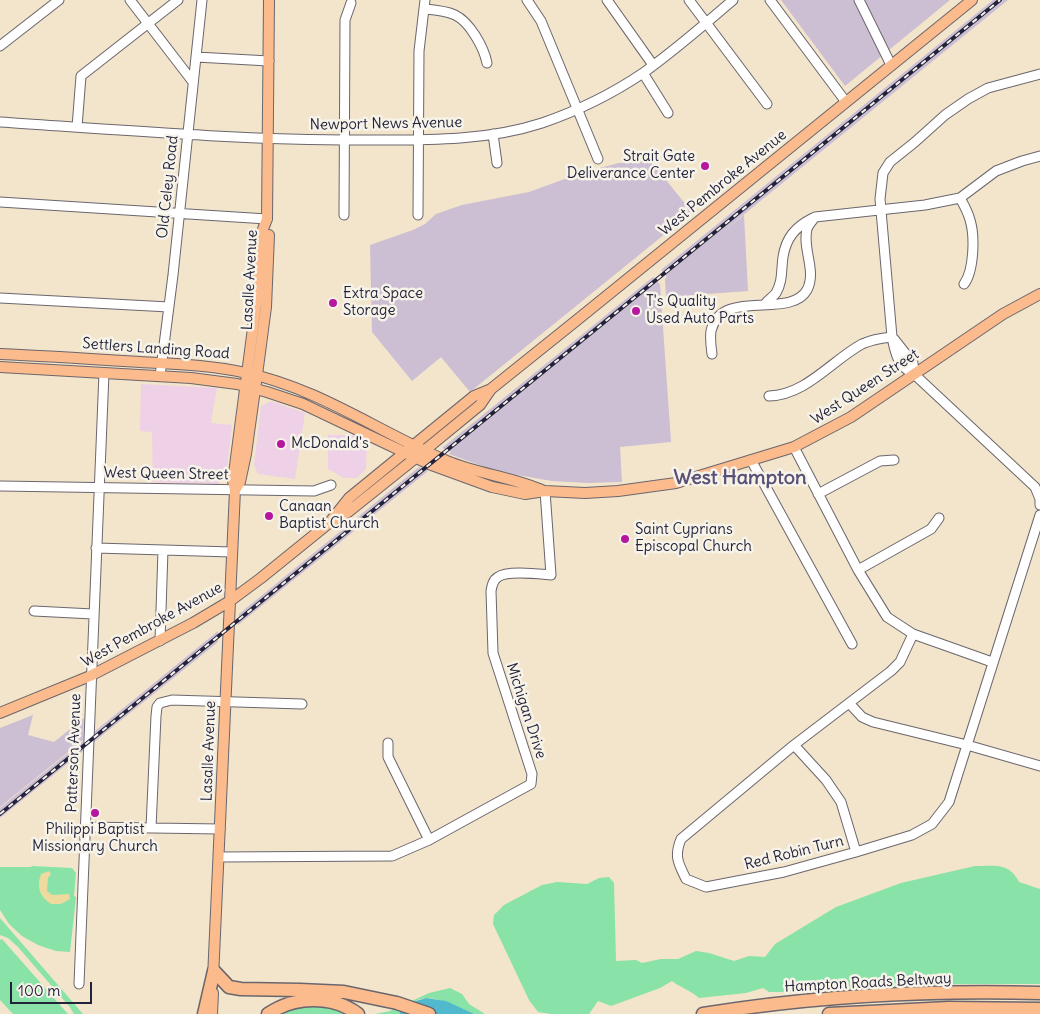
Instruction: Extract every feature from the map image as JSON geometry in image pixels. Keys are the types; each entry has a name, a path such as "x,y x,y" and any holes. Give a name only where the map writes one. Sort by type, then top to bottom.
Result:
{"highway":[{"path":"214,972 229,987 241,990 328,991 362,995 397,1003 428,1014"},
{"path":"204,1014 214,972"},
{"name":"Hampton Roads Beltway","path":"704,1014 845,997 906,994 1038,993"},
{"path":"268,1014 278,1007 290,1003 318,1000 333,1002 356,1012"},
{"path":"829,1014 949,1008 1040,1009"}],"main road":[{"name":"Lasalle Avenue","path":"212,1014 235,490 233,481 252,374 263,229 267,219 269,0"},
{"name":"West Pembroke Avenue","path":"329,523 349,498 474,396 491,388 972,0"},
{"name":"West Queen Street","path":"405,453 460,477 492,487 525,494 546,491 601,492 658,486 676,482 794,447 851,417 1003,314 1040,294"},
{"name":"Settlers Landing Road","path":"0,354 214,367 252,374 280,382 318,397 414,446"},
{"name":"Settlers Landing Road","path":"0,367 200,378 250,387 303,404 405,453"},
{"name":"West Pembroke Avenue","path":"0,713 90,676 160,641 230,600 329,523 348,512 416,458 480,405 491,388"},
{"name":"West Queen Street","path":"414,446 462,467 528,484 546,491"}],"street":[{"path":"0,46 59,0"},
{"path":"130,0 193,82"},
{"path":"77,128 81,76 178,0"},
{"name":"Old Celey Road","path":"160,376 202,0"},
{"path":"527,0 540,21 598,159"},
{"path":"607,0 653,65"},
{"path":"689,0 767,104"},
{"name":"Newport News Avenue","path":"0,122 268,139 418,140 493,134 542,123 578,109 618,88 643,73 733,0"},
{"path":"770,0 846,102"},
{"path":"859,0 892,65"},
{"path":"344,215 345,20 351,3"},
{"path":"418,215 419,51 425,4 448,12 463,20 483,46 487,63"},
{"path":"196,57 269,61"},
{"path":"643,73 668,113"},
{"path":"1040,74 988,88 945,114 890,162 883,173 880,193 892,337 913,363 914,374 1035,488 1040,499 1040,505"},
{"path":"493,134 497,163"},
{"path":"765,304 775,294 779,286 782,276 783,257 789,237 801,224 815,217 943,202 960,198 996,171 1040,156"},
{"path":"960,198 971,222 972,235 971,269 969,278 964,284"},
{"path":"0,202 267,219"},
{"path":"712,354 711,332 715,321 722,314 736,308 788,303 800,298 807,290 810,280 810,266 806,241 807,228 815,217"},
{"path":"0,298 169,307"},
{"path":"769,396 780,396 800,388 863,344 881,338 892,337"},
{"name":"Patterson Avenue","path":"79,984 90,676 104,373"},
{"path":"794,447 858,570 888,617 913,634 992,662"},
{"path":"751,460 852,644"},
{"path":"818,494 880,461 894,460"},
{"name":"West Queen Street","path":"0,486 314,491 331,485"},
{"name":"Michigan Drive","path":"219,857 392,856 429,840 531,784 532,774 493,653 490,591 493,582 499,575 551,575 546,491"},
{"name":"Red Robin Turn","path":"913,634 900,662 794,745 681,839 677,850 678,863 686,879 706,887 784,872 912,835 932,824 949,802 1040,515"},
{"path":"858,570 931,530 939,518"},
{"path":"96,548 232,552"},
{"path":"160,641 163,550"},
{"path":"34,610 93,614"},
{"path":"151,828 156,716 157,707 160,703 172,700 302,704"},
{"path":"849,703 862,717 873,722 1040,766"},
{"path":"388,743 388,757 429,840"},
{"path":"794,745 826,780 841,802 856,852"},
{"path":"85,827 220,829"}],"shaded area":[{"path":"781,0 950,0 845,86"},
{"path":"993,0 1008,0 721,233 744,215 748,291 666,297 665,279 667,277 661,270"},
{"path":"648,158 692,212 470,392 441,357 412,381 372,332 370,245 413,230 425,224 436,214 462,205 529,192 584,172 619,163 639,162"},
{"path":"653,277 660,284 671,442 620,447 622,482 552,481 517,475 482,466 449,454 451,452 442,448"},
{"path":"141,384 217,388 211,423 232,425 226,476 218,484 153,482 152,432 140,431"},
{"path":"271,401 305,413 295,479 258,474 254,465 261,406"},
{"path":"328,435 353,435 367,441 366,469 357,478 344,478 328,469"},
{"path":"419,467 428,471 238,625 239,614"},
{"path":"218,631 218,642 94,742 94,732"},
{"path":"33,715 28,735 54,742 84,718 83,740 0,807 0,728"},
{"path":"83,741 83,751 0,818 0,808"}],"green space":[{"path":"975,866 1001,866 1011,871 1019,882 1040,889 1040,984 959,984 793,992 769,992 763,988 746,993 699,998 672,981 660,988 611,1006 598,1001 589,1014 551,1014 538,1012 529,1000 493,924 494,915 504,905 542,885 557,882 587,884 599,878 609,877 614,883 616,961 636,960 642,963 661,959 678,959 696,951 734,961 749,956 765,957 775,944 836,907 901,883"},
{"path":"0,867 72,868 76,873 74,896 76,897 70,952 56,951 38,945 22,936 9,924 0,910"},
{"path":"0,918 83,1014 74,1014 18,947 8,938 0,935"},
{"path":"2,939 68,1014 13,1014 0,1000 0,940"},
{"path":"450,988 462,994 469,1004 485,1014 473,1014 442,1001 426,998 410,1004 399,1014 375,1014 390,1011 429,993"},
{"path":"307,1007 333,1007 350,1014 282,1014 290,1010"}],"sand":[{"path":"49,871 51,874 48,878 47,891 52,895 69,894 70,899 61,904 51,904 40,891 41,874"}],"water":[{"path":"426,998 446,1001 474,1014 399,1014 407,1005"}],"railway":[{"path":"0,814 1000,0"}],"place":[{"name":"Strait Gate Deliverance Center","path":"705,166"},
{"name":"Extra Space Storage","path":"333,303"},
{"name":"T's Quality Used Auto Parts","path":"636,311"},
{"name":"McDonald's","path":"281,444"},
{"name":"Canaan Baptist Church","path":"269,516"},
{"name":"Saint Cyprians Episcopal Church","path":"625,539"},
{"name":"Philippi Baptist Missionary Church","path":"95,813"}],"district":[{"name":"West Hampton","path":"740,478"}]}
